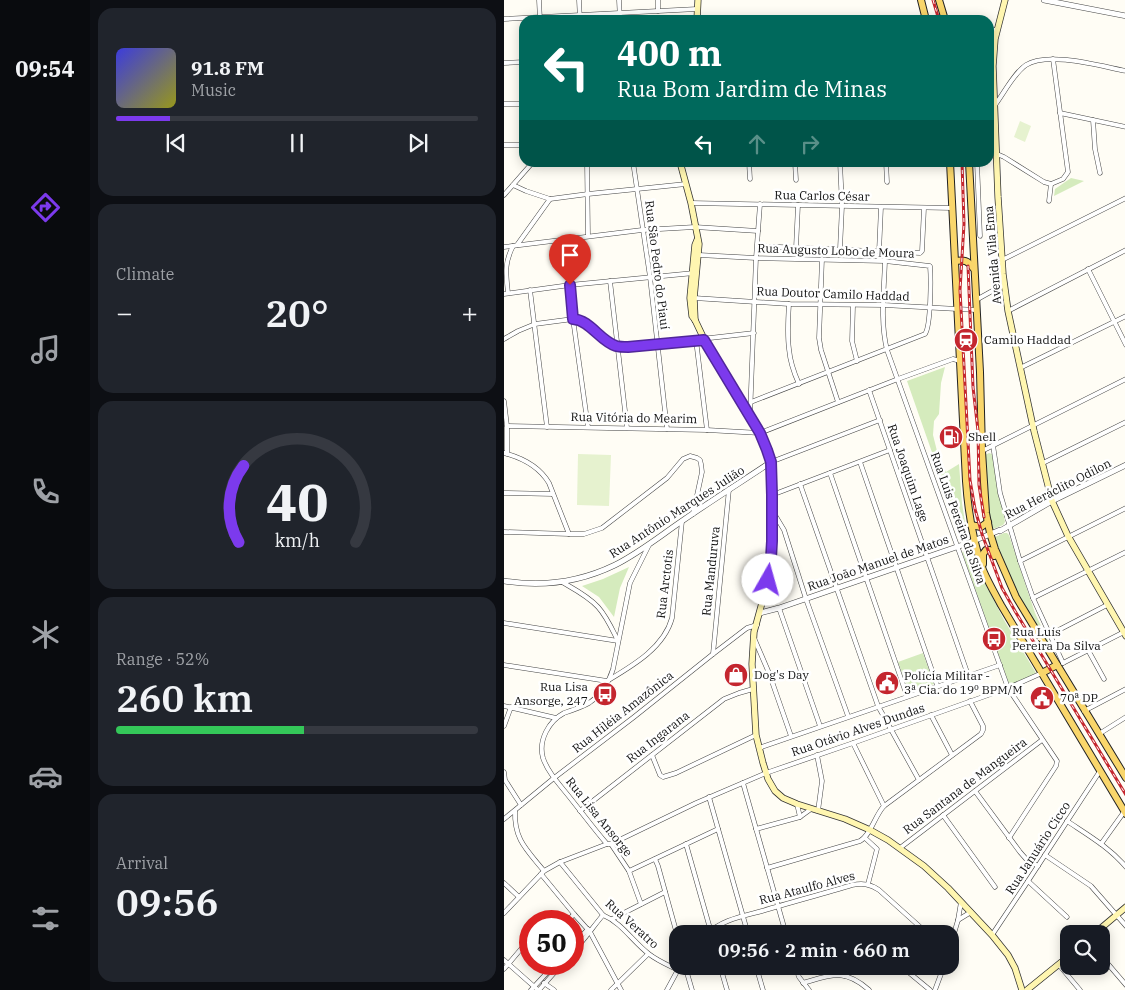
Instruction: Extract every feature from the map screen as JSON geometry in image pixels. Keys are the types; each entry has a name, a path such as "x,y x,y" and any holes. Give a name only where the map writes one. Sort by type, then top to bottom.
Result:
{"main road":[{"path":"697,15 698,0"},
{"path":"921,0 925,15"},
{"path":"939,0 944,15"},
{"name":"Avenida Vila Ema","path":"994,57 997,29 1005,0"},
{"name":"Avenida Vila Ema","path":"994,86 998,198 1004,286 1033,426 1052,501 1068,536 1106,605 1124,633"},
{"path":"681,167 699,244 699,255 694,273"},
{"path":"950,167 966,481 974,541 984,571 1001,605 1125,813"},
{"path":"969,167 986,513 1002,568 1016,597"},
{"path":"697,240 692,298 695,320 704,340 760,433 771,462 770,568 754,637 752,664 756,735 771,785 783,798 845,819 870,830 900,848 938,878 992,935 1012,960 1022,990"},
{"path":"955,261 966,261 974,269"},
{"path":"971,525 981,527 988,522"},
{"path":"984,571 983,554 986,550 989,550 993,552 996,562 1016,597 1058,663 1084,711 1125,778"},
{"path":"1042,673 1058,663"},
{"path":"1104,925 1125,907"},
{"path":"1029,990 1059,965"}],"street":[{"path":"540,0 540,15"},
{"path":"579,0 580,15 697,9"},
{"path":"619,0 619,13"},
{"path":"658,0 658,11"},
{"path":"1044,0 1124,15"},
{"path":"504,19 519,19"},
{"path":"997,154 1044,182 1051,184 1063,180 1068,172 1053,59"},
{"path":"995,105 1018,73 1027,65 1040,60 1066,60 1125,71"},
{"path":"504,63 519,62"},
{"path":"504,104 519,104"},
{"path":"1060,113 1125,127"},
{"path":"1093,120 1100,173"},
{"path":"504,145 519,145"},
{"path":"504,195 529,167"},
{"path":"587,167 588,236"},
{"name":"Rua São Pedro do Piauí","path":"634,167 650,277 667,429"},
{"path":"749,167 750,179"},
{"path":"795,167 796,180"},
{"path":"840,167 842,206 840,249"},
{"path":"886,167 887,182"},
{"path":"977,167 980,236"},
{"path":"513,185 550,200 588,194 686,184"},
{"path":"1049,201 1051,184"},
{"path":"550,200 508,256 505,267 506,293 694,273"},
{"path":"1002,260 1125,200"},
{"name":"Rua Carlos César","path":"691,203 952,208"},
{"path":"750,416 760,204"},
{"path":"796,248 798,205"},
{"path":"879,252 881,207"},
{"path":"758,246 921,253 924,208"},
{"path":"504,247 642,230 695,227 758,231"},
{"path":"1008,311 1125,250"},
{"name":"Rua Augusto Lobo de Moura","path":"699,255 885,261 930,266 929,308"},
{"path":"822,259 819,338 827,373 838,402"},
{"name":"Rua Luis Pereira da Silva","path":"885,261 884,336 887,350 1008,688 1057,761 1056,766 1009,838"},
{"path":"1088,269 1125,345"},
{"path":"610,281 627,428"},
{"path":"570,285 588,427"},
{"path":"976,300 1004,286"},
{"path":"530,290 547,427"},
{"name":"Rua Doutor Camilo Haddad","path":"692,298 789,304 884,305 976,310"},
{"path":"789,304 788,348 793,370 799,384"},
{"path":"852,306 852,341 857,361"},
{"path":"751,402 887,350 926,333 929,308"},
{"path":"1020,368 1125,316"},
{"path":"504,339 535,324 573,319 581,321 617,346 628,347 754,333"},
{"path":"696,340 707,430"},
{"path":"760,433 953,359 960,361"},
{"path":"982,451 1124,380 1125,388"},
{"name":"Rua Joaquim Lage","path":"869,390 968,675"},
{"path":"504,401 507,426 506,454 528,462 539,469 545,476 569,534"},
{"path":"771,462 880,420"},
{"path":"1043,463 1125,422"},
{"name":"Rua Vitória do Mearim","path":"507,426 707,430 760,433"},
{"path":"993,446 1000,494 1009,525 1033,598 1049,634 1058,663 1124,633"},
{"path":"772,495 890,450"},
{"path":"504,532 584,534 602,528 668,478 683,459 690,456 700,460 702,468 693,514"},
{"name":"Rua Antônio Marques Julião","path":"504,581 536,584 562,582 584,577 615,565 771,462"},
{"path":"860,462 937,685"},
{"name":"Rua Heráclito Odilon","path":"974,541 1000,530 1052,501 1125,465"},
{"path":"830,473 907,696"},
{"path":"800,484 878,706 919,780"},
{"name":"Rua Manduruva","path":"713,654 729,489"},
{"path":"504,493 553,494"},
{"path":"1020,561 1125,508"},
{"path":"772,509 784,530 806,599 848,716"},
{"name":"Rua Arctotis","path":"608,682 644,656 662,638 670,626 674,607 682,521"},
{"name":"Rua João Manuel de Matos","path":"760,613 974,541"},
{"path":"504,706 556,718 590,702 600,693 608,682 613,669 630,583 649,544"},
{"path":"1033,598 1125,552"},
{"path":"562,582 598,607 611,626 618,642"},
{"path":"1049,634 1106,605"},
{"path":"779,608 820,726"},
{"path":"504,624 618,642"},
{"name":"Rua Hiléia Amazônica","path":"504,819 713,654 747,628 757,625"},
{"path":"754,637 791,736"},
{"path":"1088,650 1104,679"},
{"path":"759,748 1000,664"},
{"path":"504,665 608,682"},
{"name":"Rua Otávio Alves Dundas","path":"504,913 542,873 560,862 609,844 709,797 766,773 1008,688 1042,673"},
{"name":"Rua Ingarana","path":"580,811 724,699 753,689"},
{"path":"1084,711 1125,689"},
{"path":"767,868 860,841 864,838 884,806 981,734 983,730 981,723 970,701"},
{"path":"504,726 511,707"},
{"path":"931,715 952,755"},
{"path":"1099,734 1125,717"},
{"name":"Rua Lisa Ansorge","path":"556,718 545,733 542,750 544,759 554,778 629,871 641,904"},
{"path":"652,755 660,775 663,777 676,773 756,735"},
{"name":"Rua Santana de Mangueira","path":"900,848 1042,740"},
{"path":"853,743 884,806"},
{"path":"817,755 822,781 818,811"},
{"name":"Rua Januário Cicco","path":"992,935 1100,771"},
{"path":"504,772 506,780 521,804"},
{"path":"742,783 783,925"},
{"path":"975,791 1020,852 1027,860 1038,866"},
{"path":"709,797 745,925"},
{"path":"797,804 800,817"},
{"path":"756,829 800,817 811,809"},
{"path":"515,811 518,837 542,873 571,910"},
{"path":"1101,844 1125,813"},
{"path":"943,814 995,887"},
{"path":"1067,821 1101,844 1117,857 1125,867"},
{"path":"629,871 718,829"},
{"path":"864,838 877,850 868,884"},
{"path":"686,844 708,925"},
{"path":"1045,855 1091,886 1125,926"},
{"path":"655,859 674,925"},
{"name":"Rua Veratro","path":"560,862 603,915 612,919 648,954 669,965"},
{"path":"1028,881 1067,917"},
{"path":"504,883 519,897"},
{"name":"Rua Ataulfo Alves","path":"721,925 778,906 859,884 868,884 879,890 918,925"},
{"path":"612,919 665,892"},
{"path":"957,925 961,902"},
{"path":"958,920 971,912"},
{"path":"584,938 603,915"},
{"path":"584,924 590,930 621,990"},
{"path":"584,935 590,930"},
{"path":"504,969 519,952"},
{"path":"611,990 648,954"},
{"path":"504,960 533,988 539,990 553,975"},
{"path":"1059,965 1080,990"},
{"path":"1110,967 1125,985"},
{"path":"533,988 545,975"},
{"path":"667,990 675,975"},
{"path":"688,975 692,990"},
{"path":"723,975 727,990"},
{"path":"759,975 763,990"},
{"path":"799,975 809,990"},
{"path":"803,983 840,975 856,980 869,990"},
{"path":"912,975 930,990"},
{"path":"935,990 941,975"},
{"path":"540,980 554,990"}],"green space":[{"path":"1020,121 1031,126 1025,142 1014,137"},
{"path":"1071,178 1084,181 1054,196 1055,189"},
{"path":"945,367 941,383 939,414 934,421 933,435 938,455 946,472 959,464 967,535 962,538 907,381"},
{"path":"989,453 992,454 1005,522 1003,525 991,530 983,456"},
{"path":"578,454 611,455 609,506 577,505"},
{"path":"1004,533 1009,535 1035,613 1056,658 1019,599 995,540 995,537"},
{"path":"972,548 979,571 986,585 1004,620 1036,673 1011,686 962,552"},
{"path":"629,567 620,588 614,617 599,597 582,586"},
{"path":"923,653 934,684 909,692 898,662"}],"railway":[{"path":"933,0 938,15"},
{"path":"962,167 964,224 960,290 970,480 975,509 1002,588 1126,795"},
{"path":"968,266 973,387 978,431 979,485 984,517"}],"place":[{"name":"Camilo Haddad","path":"966,340"},
{"name":"Shell","path":"951,437"},
{"name":"Rua Luís Pereira Da Silva","path":"994,639"},
{"name":"Dog's Day","path":"736,675"},
{"name":"Polícia Militar - 3ª Cia. do 19º BPM/M","path":"887,683"},
{"name":"Rua Lisa Ansorge, 247","path":"605,694"},
{"name":"70ª DP","path":"1042,698"}],"route":[{"path":"570,285 573,319 581,321 617,346 628,347 704,340 760,433 771,462 772,541 768,580"}]}
